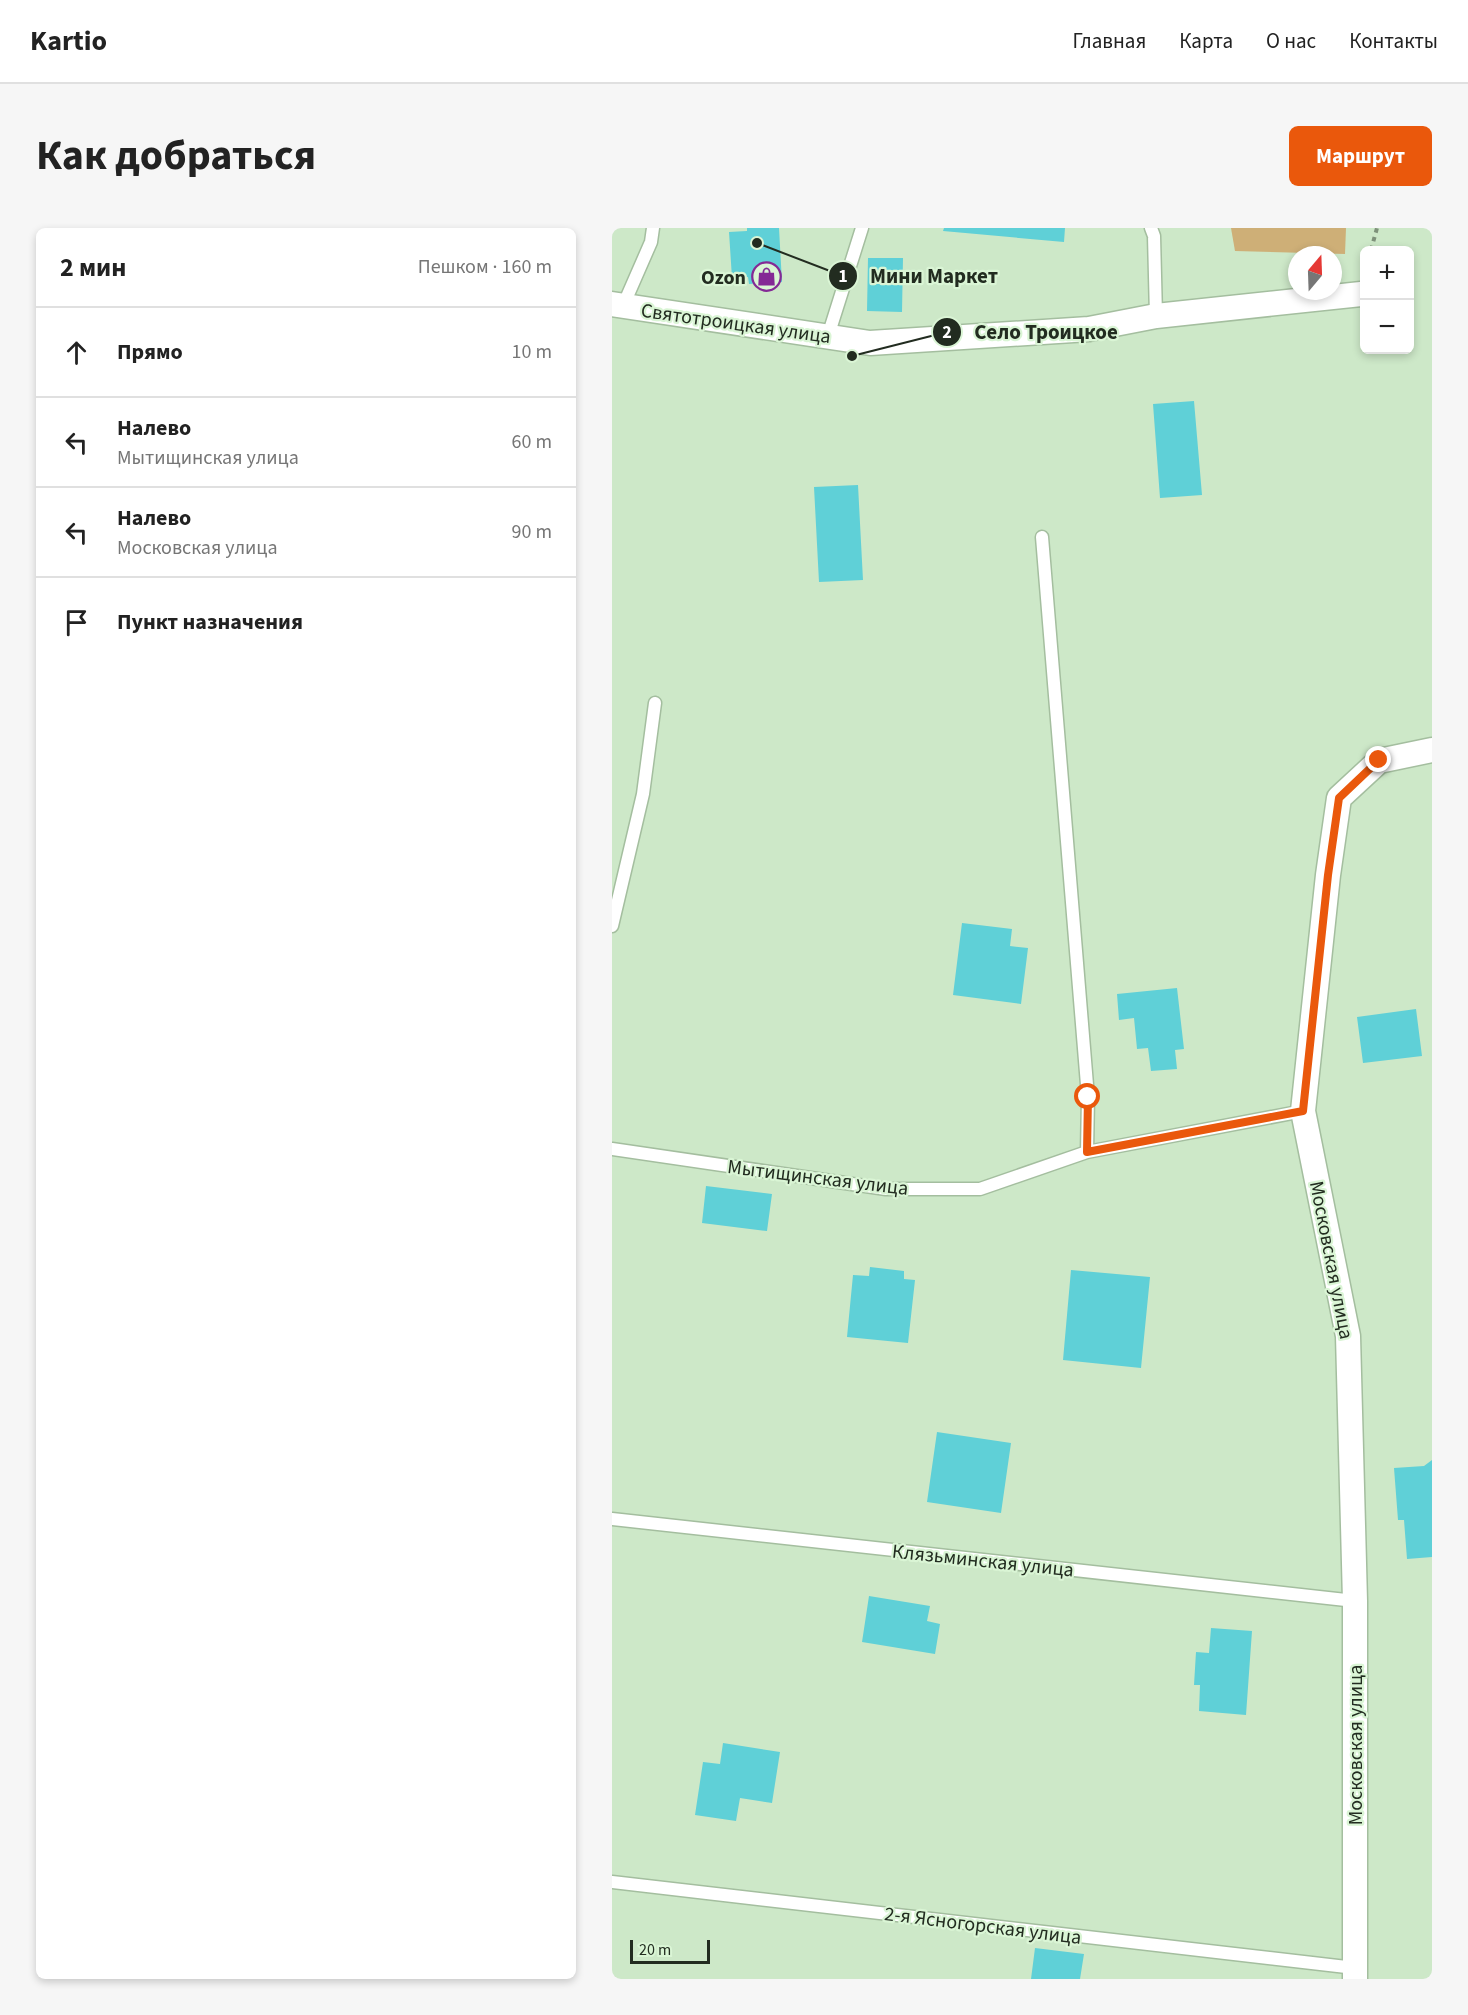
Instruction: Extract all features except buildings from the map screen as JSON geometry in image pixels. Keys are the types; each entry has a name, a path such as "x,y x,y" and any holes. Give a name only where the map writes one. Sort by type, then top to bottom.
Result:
{"street":[{"name":"Святотроицкая улица","path":"618,305 870,343 1089,329 1156,316 1360,294"},
{"name":"Московская улица","path":"1355,1973 1355,1601 1348,1336 1303,1111 1328,875 1339,798 1379,760 1432,750"}],"lane":[{"path":"618,305 651,242 653,228"},
{"path":"828,336 862,228"},
{"path":"1153,231 1156,316"},
{"path":"1042,537 1088,1097 1087,1152"},
{"path":"612,926 643,795 655,703"},
{"name":"Мытищинская улица","path":"612,1149 886,1189 980,1189 1087,1152 1303,1111"},
{"name":"Клязьминская улица","path":"612,1519 1355,1601"},
{"name":"2-я Ясногорская улица","path":"612,1882 1355,1973"}],"path":[{"path":"1372,246 1377,228"}],"shaded area":[{"path":"1231,228 1346,228 1345,254 1342,254 1342,246 1288,246 1288,252 1235,251"}],"place":[{"name":"Мини Маркет","path":"757,243"},
{"name":"Ozon","path":"767,277"},
{"name":"Село Троицкое","path":"852,356"}],"route":[{"path":"1088,1097 1087,1152 1303,1111 1328,875 1339,798 1379,760"}]}
